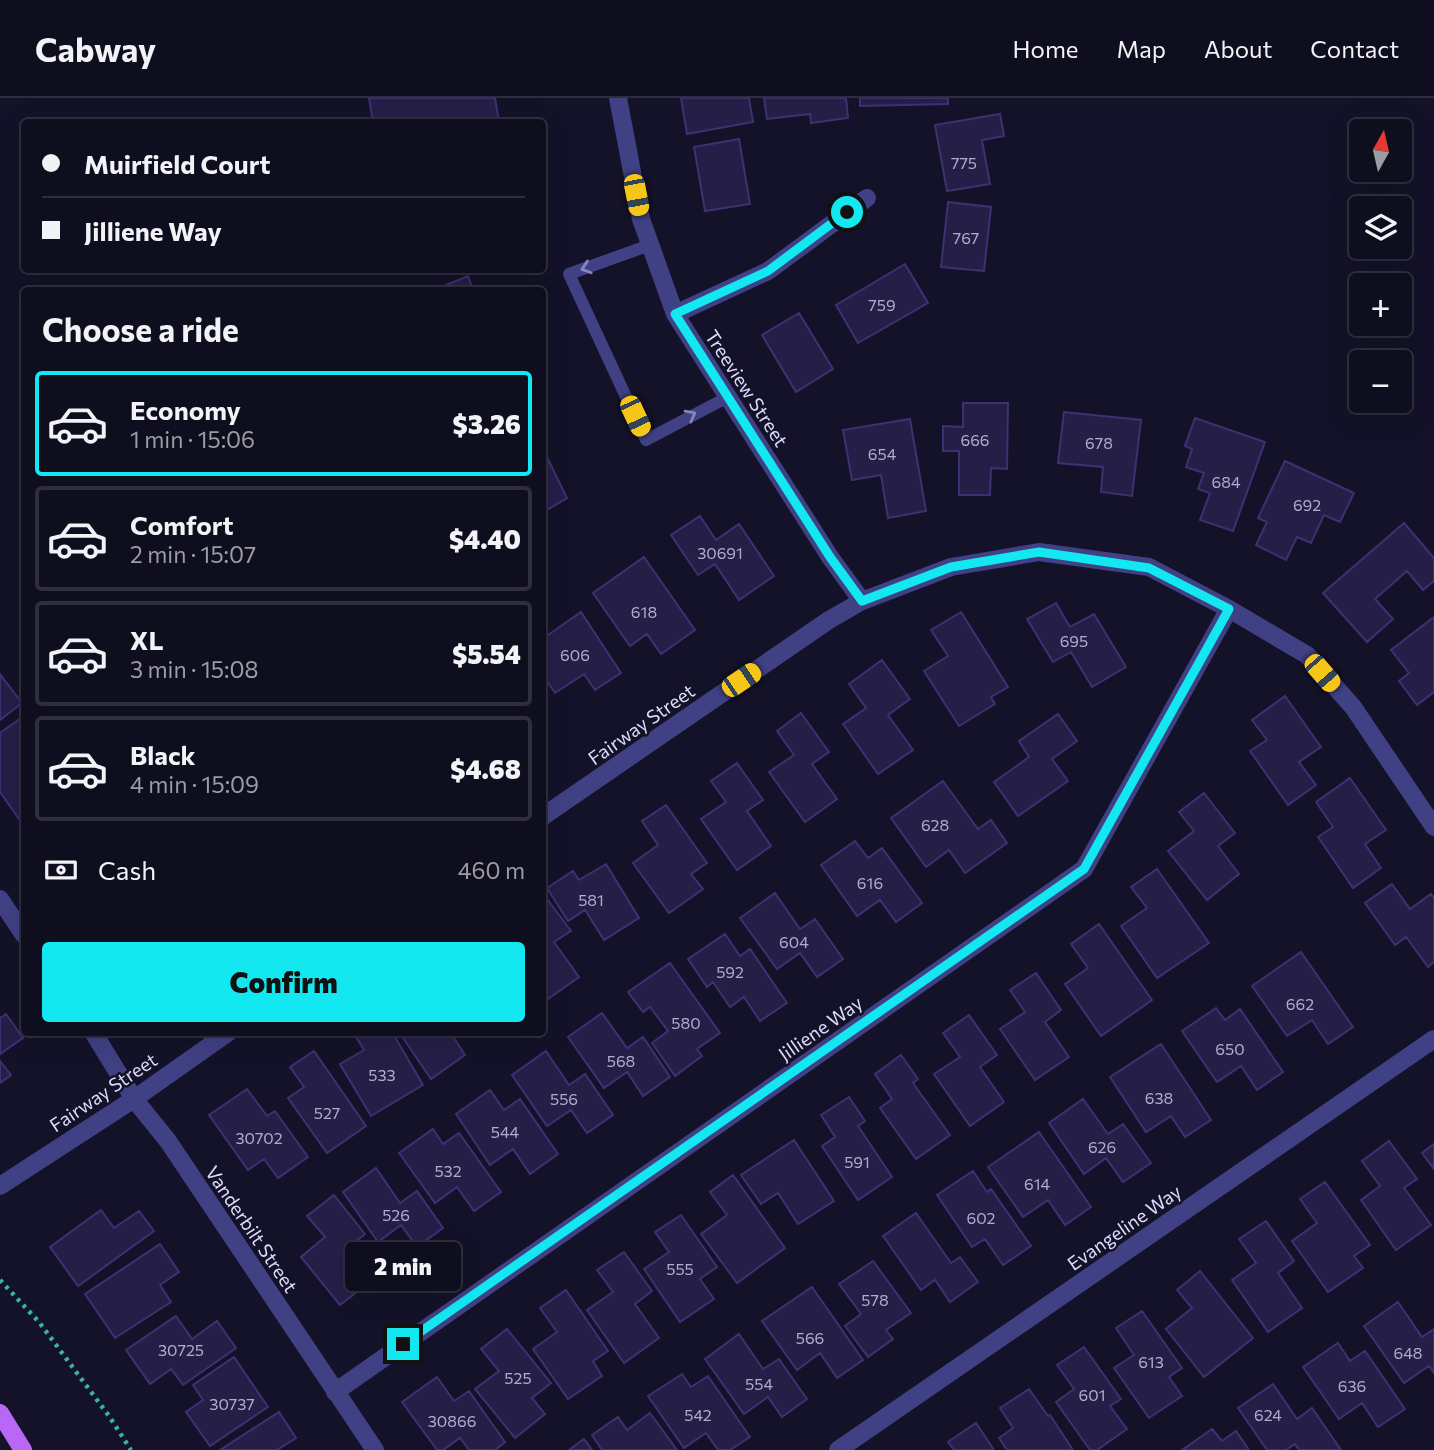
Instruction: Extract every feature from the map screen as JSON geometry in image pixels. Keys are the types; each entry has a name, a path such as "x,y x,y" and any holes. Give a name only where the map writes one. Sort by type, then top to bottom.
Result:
{"main road":[{"path":"0,1413 23,1450"}],"street":[{"name":"Treeview Street","path":"618,98 641,219 675,314 830,557 862,601"},
{"path":"675,314 768,271 867,198"},
{"name":"Fairway Street","path":"546,814 829,620 862,601 951,567 1039,552 1149,568 1229,609 1307,655 1353,707 1434,827"},
{"name":"Jilliene Way","path":"335,1392 1084,869 1229,609"},
{"path":"0,899 21,930"},
{"name":"Vanderbilt Street","path":"95,1036 134,1099 168,1141 375,1450"},
{"name":"Fairway Street","path":"0,1186 134,1099 223,1036"},
{"name":"Evangeline Way","path":"838,1450 1434,1040"}],"lane":[{"path":"650,245 569,274 646,440 729,397"}],"path":[{"path":"0,1280 39,1322 131,1450"}],"building":[{"path":"369,98 495,98 498,119 372,119"},
{"path":"681,98 749,98 753,122 687,134"},
{"path":"764,98 846,98 848,118 811,123 810,114 767,119"},
{"path":"860,98 948,98 948,104 860,106"},
{"path":"1000,114 1004,136 982,140 990,184 947,191 935,125"},
{"path":"739,139 750,204 705,211 694,147"},
{"path":"948,202 991,207 984,271 941,267"},
{"path":"905,264 928,303 858,343 836,305"},
{"path":"468,276 472,287 441,287"},
{"path":"799,313 833,369 796,392 762,335"},
{"path":"963,403 1008,403 1007,469 991,468 990,495 959,495 959,451 943,451 943,426 963,427"},
{"path":"1064,412 1141,420 1132,496 1101,492 1103,467 1058,463"},
{"path":"1195,418 1265,442 1233,531 1200,520 1210,493 1198,489 1204,473 1186,467 1192,449 1185,446"},
{"path":"910,419 926,511 888,518 881,475 852,480 843,430"},
{"path":"546,455 567,498 546,511"},
{"path":"1285,461 1354,493 1340,522 1324,515 1311,543 1297,537 1286,560 1256,545 1267,522 1258,518"},
{"path":"700,516 716,540 739,524 774,576 739,600 715,564 698,575 671,535"},
{"path":"1404,523 1434,558 1434,581 1423,590 1407,571 1375,599 1393,619 1367,642 1323,593"},
{"path":"644,557 695,630 661,654 647,634 630,646 593,593"},
{"path":"1056,603 1070,627 1094,614 1126,667 1092,687 1071,652 1053,662 1027,619"},
{"path":"581,612 621,673 595,690 584,674 555,693 546,680 546,632 548,635"},
{"path":"961,612 1008,687 991,697 995,704 959,726 924,671 948,656 931,630"},
{"path":"1434,617 1434,692 1417,705 1399,681 1409,673 1391,650"},
{"path":"882,660 910,699 888,715 913,750 878,774 843,724 866,708 849,684"},
{"path":"0,674 21,704 0,720"},
{"path":"1285,696 1321,747 1299,762 1316,785 1288,805 1250,751 1267,740 1252,720"},
{"path":"801,713 829,752 812,764 837,799 805,822 769,772 794,755 777,731"},
{"path":"1058,714 1077,741 1052,759 1068,781 1018,816 994,782 1029,757 1019,741"},
{"path":"21,718 21,822 0,792 0,733"},
{"path":"737,763 763,800 747,811 771,846 737,870 701,819 726,802 711,781"},
{"path":"1350,778 1386,830 1365,844 1381,868 1353,888 1318,837 1333,827 1316,802"},
{"path":"943,781 978,829 991,820 1007,843 965,873 949,850 926,867 891,818"},
{"path":"1204,793 1235,833 1218,846 1239,874 1207,900 1168,851 1194,831 1179,812"},
{"path":"666,805 707,863 691,874 703,889 669,913 633,863 658,845 642,821"},
{"path":"855,841 868,858 882,848 922,903 896,922 880,900 857,916 821,865"},
{"path":"606,864 639,918 604,940 585,910 568,921 547,888 573,871 579,880"},
{"path":"1157,869 1209,943 1157,978 1121,926 1147,908 1131,887"},
{"path":"1392,884 1410,909 1431,894 1434,898 1434,962 1428,967 1406,937 1395,945 1365,903"},
{"path":"775,893 800,929 815,919 843,959 817,977 800,953 777,969 740,918"},
{"path":"546,897 571,931 554,942 579,977 546,1000"},
{"path":"1099,924 1152,1000 1101,1036 1065,984 1088,968 1071,944"},
{"path":"725,934 740,956 750,949 787,1003 760,1021 744,997 730,1007 713,982 707,987 688,959"},
{"path":"1301,952 1353,1027 1328,1044 1312,1020 1287,1036 1252,986"},
{"path":"670,963 720,1033 697,1049 702,1056 675,1076 652,1043 668,1031 650,1007 643,1012 628,992"},
{"path":"1036,973 1061,1010 1045,1022 1069,1057 1035,1080 1000,1029 1025,1012 1010,990"},
{"path":"1216,1008 1225,1020 1240,1009 1283,1072 1257,1090 1241,1066 1217,1082 1182,1031"},
{"path":"602,1013 627,1048 643,1037 670,1077 643,1096 627,1072 604,1088 568,1037"},
{"path":"6,1014 23,1038 0,1054 0,1018"},
{"path":"969,1015 997,1055 980,1067 1004,1102 970,1126 934,1074 960,1057 943,1033"},
{"path":"355,1036 394,1036 423,1085 371,1116 340,1064 364,1050"},
{"path":"402,1036 453,1036 465,1055 431,1079"},
{"path":"1161,1044 1211,1120 1185,1137 1171,1116 1146,1132 1110,1077"},
{"path":"314,1051 366,1126 327,1153 288,1098 304,1087 290,1067"},
{"path":"546,1051 569,1085 585,1074 613,1115 587,1133 571,1110 547,1126 512,1075"},
{"path":"901,1055 918,1079 913,1083 950,1135 916,1159 880,1108 892,1099 875,1074"},
{"path":"0,1061 11,1075 0,1083"},
{"path":"247,1089 267,1116 275,1111 308,1157 278,1178 264,1159 248,1170 209,1115"},
{"path":"490,1090 504,1110 520,1099 558,1154 530,1174 513,1149 490,1165 456,1114"},
{"path":"849,1097 865,1121 858,1126 892,1177 858,1200 822,1146 835,1137 821,1115"},
{"path":"1083,1099 1108,1134 1123,1124 1151,1163 1123,1182 1106,1158 1084,1174 1049,1123"},
{"path":"433,1129 443,1144 459,1133 501,1192 474,1211 457,1187 435,1203 399,1153"},
{"path":"1039,1132 1091,1207 1065,1225 1048,1200 1023,1217 988,1167"},
{"path":"794,1140 834,1201 798,1224 778,1193 761,1204 741,1175"},
{"path":"1389,1141 1417,1179 1404,1188 1431,1225 1396,1250 1361,1200 1380,1186 1362,1161"},
{"path":"1434,1144 1434,1169 1422,1153"},
{"path":"376,1168 400,1203 417,1191 443,1228 417,1247 401,1225 378,1242 343,1192"},
{"path":"973,1171 987,1192 991,1189 1031,1246 1003,1265 985,1239 972,1247 937,1195"},
{"path":"733,1175 785,1248 737,1283 701,1234 727,1215 710,1192"},
{"path":"1325,1182 1370,1245 1354,1256 1363,1268 1328,1292 1292,1241 1317,1223 1300,1199"},
{"path":"334,1195 365,1234 347,1248 372,1280 340,1305 301,1257 325,1237 307,1216"},
{"path":"101,1210 114,1228 139,1211 154,1231 78,1286 50,1247"},
{"path":"916,1213 951,1263 960,1257 978,1282 950,1302 935,1280 921,1290 883,1236"},
{"path":"681,1215 717,1267 700,1279 714,1299 680,1322 644,1269 669,1252 655,1232"},
{"path":"1266,1221 1294,1261 1278,1273 1302,1308 1268,1332 1232,1280 1256,1263 1239,1239"},
{"path":"160,1244 179,1272 160,1285 171,1302 115,1338 85,1294"},
{"path":"624,1252 652,1291 635,1304 659,1338 624,1363 587,1310 613,1292 597,1270"},
{"path":"873,1261 911,1313 886,1330 893,1339 868,1357 845,1326 861,1314 839,1284"},
{"path":"1200,1271 1253,1338 1204,1377 1166,1329 1192,1308 1177,1290"},
{"path":"812,1287 863,1360 837,1378 820,1353 797,1370 762,1321"},
{"path":"566,1290 608,1351 593,1361 602,1376 568,1399 533,1349 557,1332 540,1308"},
{"path":"1398,1302 1422,1337 1434,1329 1434,1373 1429,1366 1404,1383 1364,1326"},
{"path":"1142,1311 1182,1368 1169,1377 1182,1396 1149,1418 1114,1368 1134,1355 1116,1328"},
{"path":"176,1316 192,1339 217,1321 236,1348 183,1385 171,1369 150,1384 126,1350"},
{"path":"507,1329 551,1383 532,1398 545,1414 515,1438 475,1389 499,1371 481,1349"},
{"path":"739,1334 763,1369 779,1359 807,1399 782,1417 768,1397 744,1414 705,1359"},
{"path":"1338,1343 1350,1361 1365,1351 1405,1409 1378,1427 1362,1403 1339,1419 1303,1367"},
{"path":"1084,1347 1121,1399 1110,1406 1127,1429 1097,1450 1090,1450 1056,1402 1074,1389 1057,1365"},
{"path":"234,1357 268,1407 210,1446 186,1412 203,1400 193,1385"},
{"path":"682,1374 691,1387 708,1376 750,1437 730,1450 718,1450 706,1433 684,1448 648,1396"},
{"path":"437,1377 454,1401 469,1391 505,1442 495,1450 469,1450 460,1438 443,1450 437,1450 402,1402"},
{"path":"1273,1384 1297,1419 1312,1408 1341,1450 1299,1450 1295,1444 1286,1450 1267,1450 1238,1408"},
{"path":"1029,1389 1073,1450 1007,1450 999,1438 1013,1428 1000,1408"},
{"path":"279,1412 296,1438 277,1450 220,1450"},
{"path":"650,1413 677,1450 602,1450 592,1435 618,1417 627,1430"},
{"path":"976,1423 994,1450 954,1450 948,1442"},
{"path":"1212,1429 1222,1441 1236,1431 1249,1450 1182,1450"},
{"path":"584,1439 592,1450 569,1450"}],"route":[{"path":"403,1344 1084,869 1229,609 1149,568 1039,552 951,567 862,601 830,557 675,314 768,271 847,212"}]}
